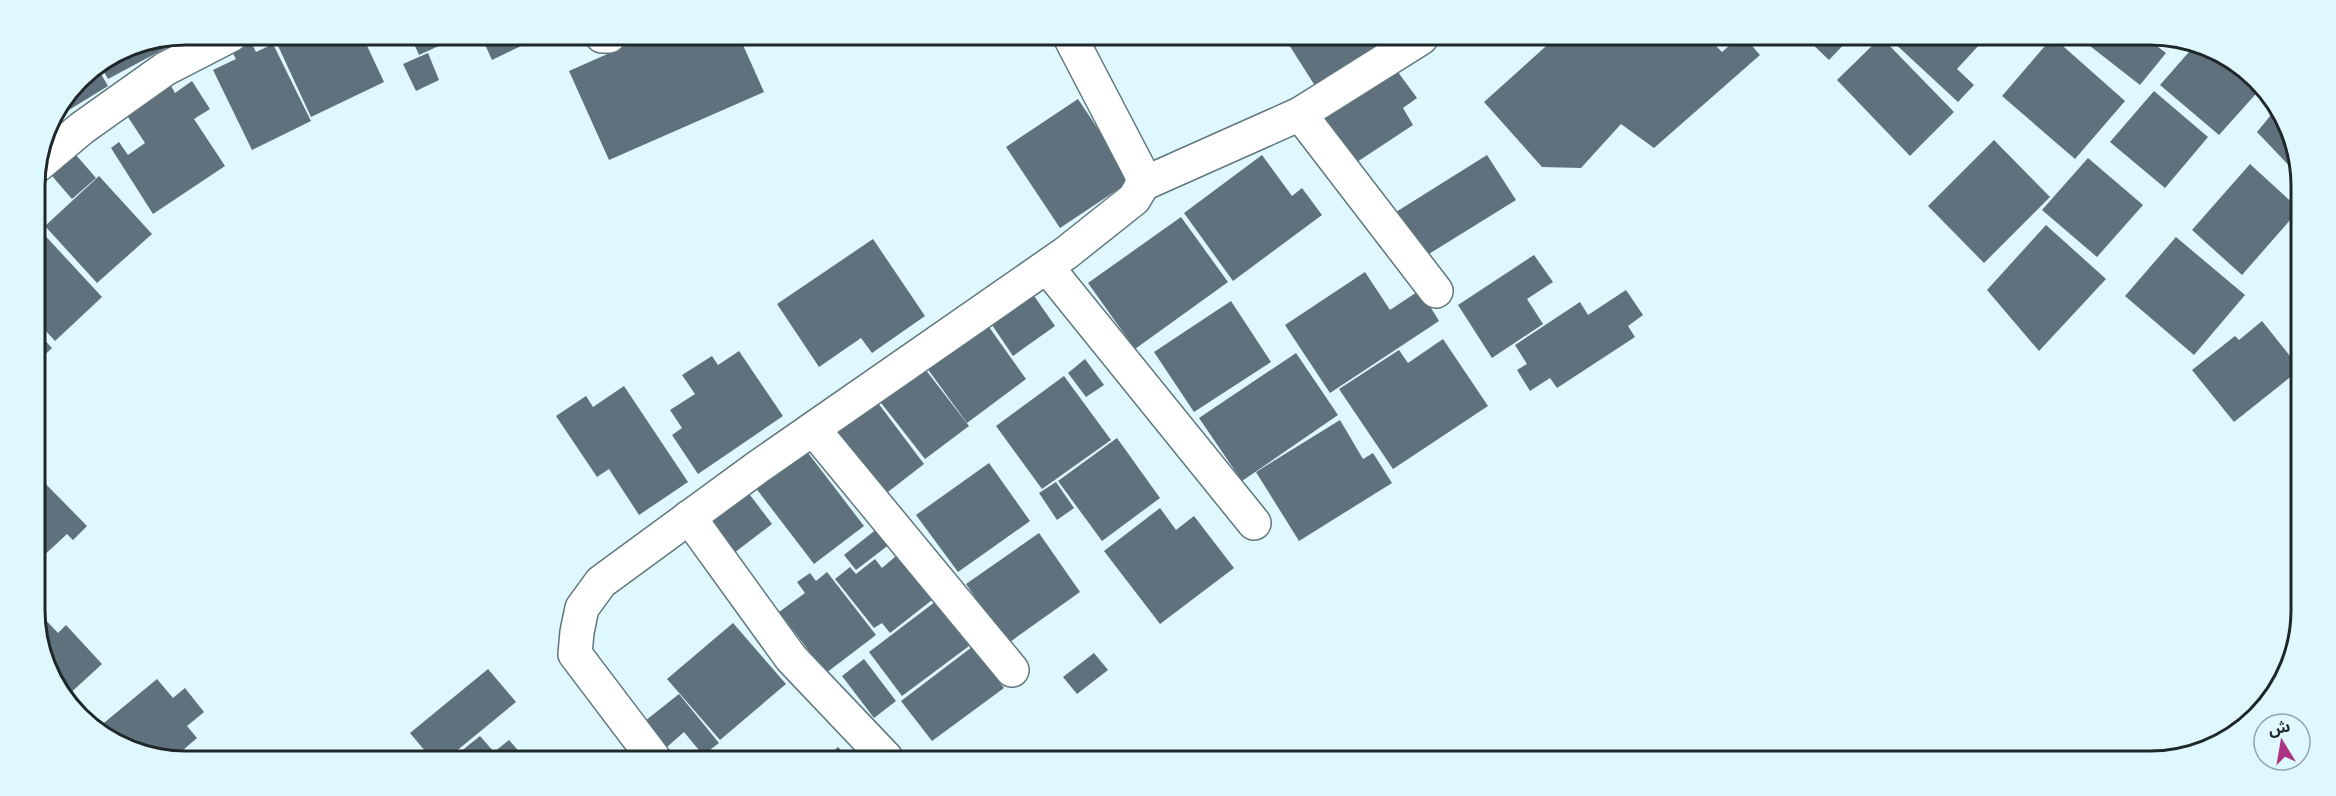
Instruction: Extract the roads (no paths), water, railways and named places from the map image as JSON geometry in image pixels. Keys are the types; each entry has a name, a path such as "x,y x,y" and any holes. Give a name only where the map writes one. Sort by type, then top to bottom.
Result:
{"street":[{"path":"49,156 82,128 165,69 212,45"},
{"path":"1074,45 1141,173 1143,184"},
{"path":"648,751 576,654 577,632 582,608 601,582 689,517 1047,267 1134,199 1143,184 1300,114 1410,45"},
{"path":"1300,114 1436,291"},
{"path":"1047,267 1254,523"},
{"path":"814,430 1012,669"},
{"path":"689,517 791,658 879,751"}]}
